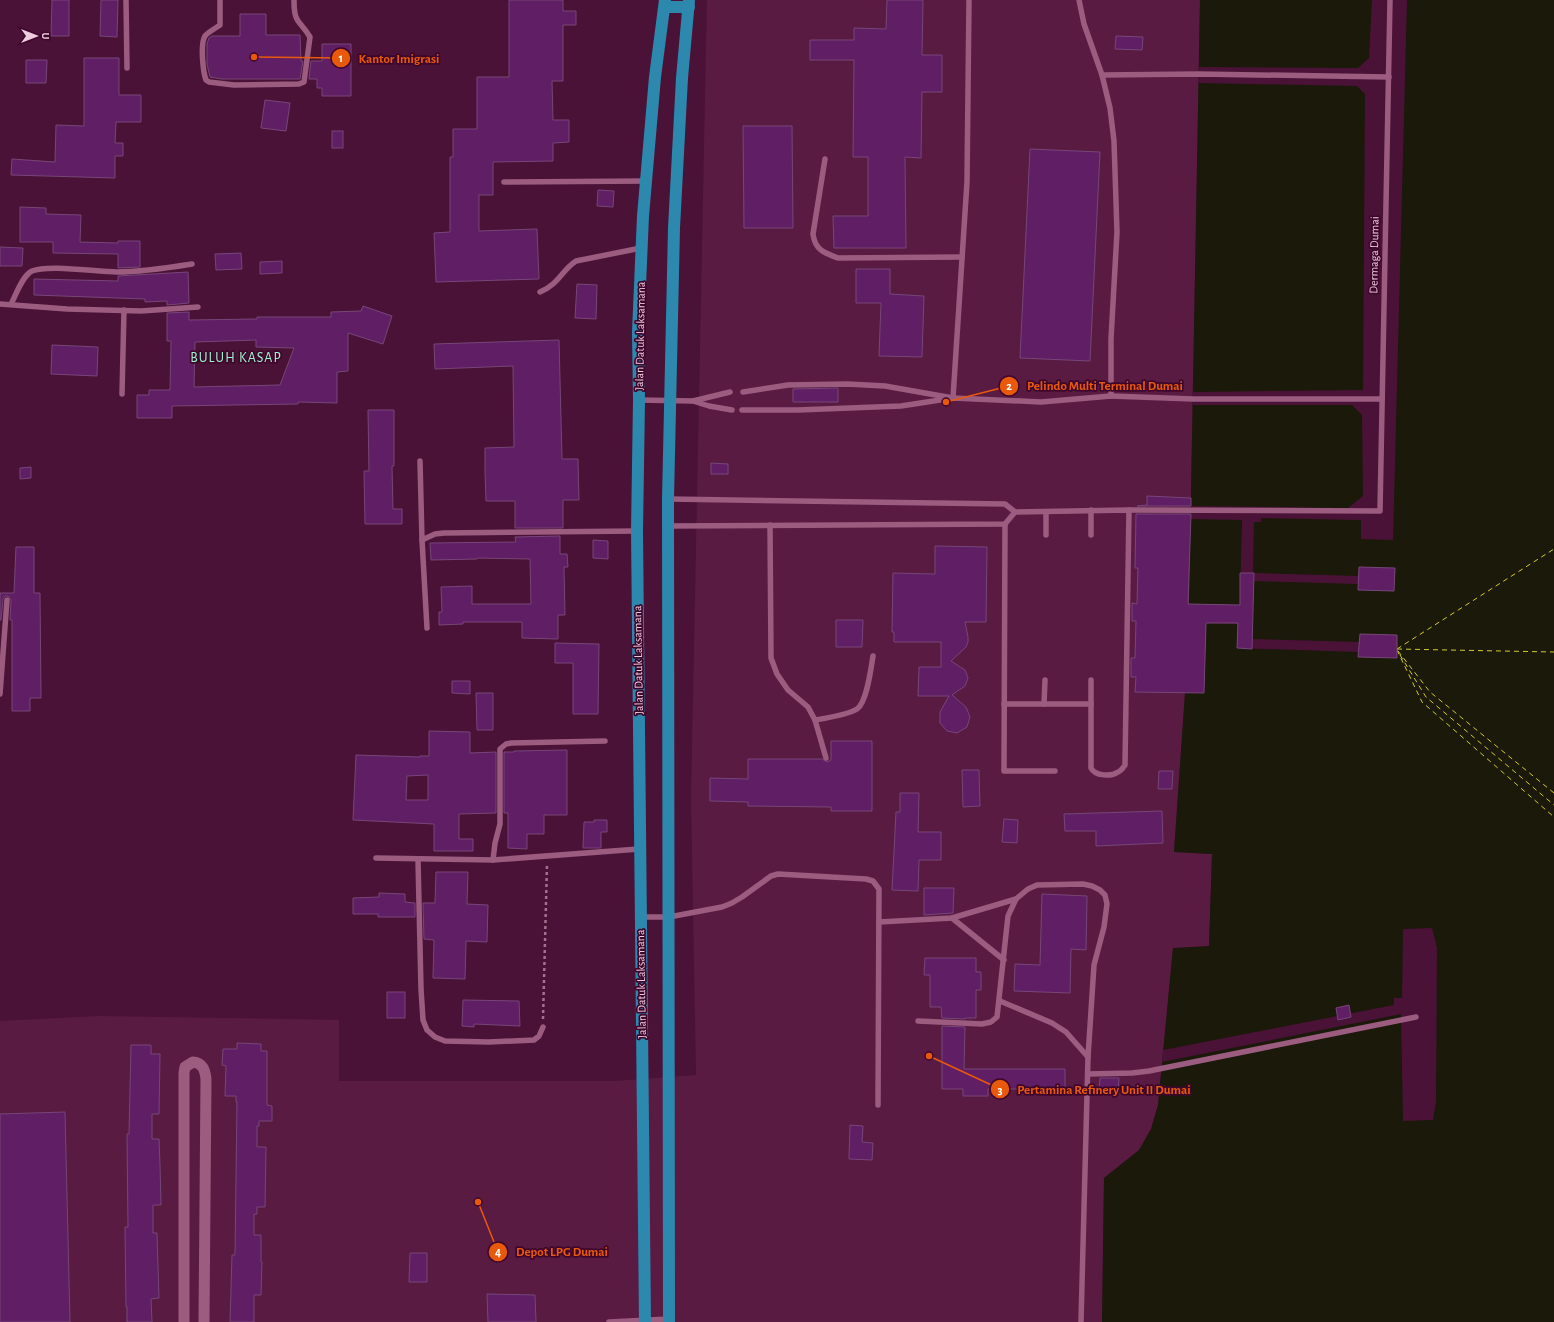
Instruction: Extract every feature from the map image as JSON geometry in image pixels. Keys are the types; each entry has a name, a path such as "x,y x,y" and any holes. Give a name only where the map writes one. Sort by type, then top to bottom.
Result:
{"highway":[{"path":"665,4 689,3 682,78 674,228 668,499 669,1321"},
{"name":"Jalan Datuk Laksamana","path":"645,1321 637,531 640,400 638,332 641,248 646,181 655,77 665,4"}],"street":[{"path":"184,1322 184,1073 187,1064 193,1062 200,1063 206,1079 204,1322"}],"lane":[{"path":"126,0 127,68"},
{"path":"220,0 220,25 204,39 202,61 206,80 209,82 234,85 300,84 304,82 310,37 298,23 294,13 294,0"},
{"path":"953,398 961,256 967,182 969,0"},
{"path":"1079,0 1084,24 1102,75 1110,108 1114,141 1117,232 1111,339 1111,396"},
{"name":"Dermaga Dumai","path":"1129,510 1380,511 1390,0"},
{"path":"1102,75 1199,74 1388,77"},
{"path":"826,159 814,234 815,243 819,248 838,258 961,256"},
{"path":"504,182 646,181"},
{"path":"540,292 561,278 568,267 576,261 641,248"},
{"path":"12,304 26,276 31,272 44,268 116,272 145,271 192,264"},
{"path":"0,304 67,309 141,311 198,307"},
{"path":"122,394 124,310"},
{"path":"743,392 788,385 847,384 885,386 953,398 1041,402 1111,396 1382,399"},
{"path":"640,400 693,401 730,392"},
{"path":"742,410 798,410 901,406 953,398"},
{"path":"693,401 709,406 732,410"},
{"path":"420,461 426,628"},
{"path":"668,499 1005,504 1015,512 1129,510 1125,765 1115,774 1098,774 1093,772 1091,768 1091,680"},
{"path":"1091,510 1091,535"},
{"path":"1015,512 1006,524 1004,771 1054,771"},
{"path":"1046,512 1046,535"},
{"path":"668,526 1006,524"},
{"path":"770,526 771,658 777,674 788,690 808,707 815,720 826,758"},
{"path":"422,540 435,534 444,533 637,531"},
{"path":"0,694 7,600"},
{"path":"815,720 852,712 859,708 864,699 873,656"},
{"path":"1044,704 1045,680"},
{"path":"1004,704 1091,704"},
{"path":"493,860 495,843 500,824 499,763 500,750 502,747 511,742 605,741"},
{"path":"376,858 418,860 493,860 640,849"},
{"path":"418,860 423,1020 427,1030 435,1037 445,1041 489,1042 534,1040 539,1036 542,1027"},
{"path":"640,917 669,917 722,907 732,903 771,876 778,874 866,879 873,881 879,889 878,1105"},
{"path":"879,922 952,918 1016,899 1028,889 1038,886 1083,884 1092,886 1100,890 1105,895 1107,904 1104,927 1094,965 1088,1057 1081,1322"},
{"path":"918,1021 982,1024 991,1022 997,1017 1000,1001 1008,916 1016,899"},
{"path":"952,918 1004,960"},
{"path":"1000,1001 1052,1023 1066,1032 1088,1057"},
{"path":"1088,1074 1149,1071 1416,1017"},
{"path":"610,1322 669,1321"}],"path":[{"path":"542,1027 547,857"}],"shaded area":[{"path":"707,0 1200,0 1189,604 1185,693 1174,852 1212,854 1209,947 1173,948 1158,1105 1151,1129 1139,1150 1104,1178 1102,1322 0,1322 0,1021 100,1016 339,1020 339,1081 616,1081 696,1075 691,798"},
{"path":"1200,0 1554,0 1554,1322 1102,1322 1104,1178 1139,1150 1151,1129 1158,1105 1173,948 1209,946 1212,854 1174,852 1185,693 1189,604"}],"pier":[{"path":"1372,0 1407,0 1393,540 1361,539 1361,520 1261,518 1261,522 1254,522 1253,573 1358,576 1359,567 1395,568 1394,591 1358,590 1358,584 1254,581 1252,639 1359,642 1360,634 1397,635 1397,658 1358,652 1237,648 1237,624 1206,623 1204,693 1185,693 1189,604 1240,605 1242,520 1191,519 1191,506 1348,508 1363,496 1362,415 1352,405 1193,405 1193,392 1363,390 1365,94 1357,86 1198,83 1199,67 1358,68 1369,58"},
{"path":"1432,928 1437,948 1436,1101 1433,1120 1403,1121 1401,1014 1162,1062 1163,1050 1394,1005 1394,998 1402,998 1403,929"}],"building":[{"path":"52,0 69,0 69,36 51,36"},
{"path":"101,0 118,0 117,37 100,36"},
{"path":"509,0 563,0 563,11 576,11 576,25 563,25 563,81 552,81 553,120 569,120 569,142 553,143 553,161 493,162 493,195 479,195 479,231 537,229 539,279 436,282 434,233 450,232 450,157 453,157 453,129 477,129 477,77 509,77"},
{"path":"887,0 923,0 922,55 942,55 942,92 922,92 921,158 905,157 906,248 834,248 833,216 868,216 868,157 853,157 854,60 810,60 810,40 854,40 854,28 886,29"},
{"path":"240,14 266,14 266,35 300,35 301,61 303,61 300,79 222,79 210,77 207,64 207,44 209,38 212,36 240,36"},
{"path":"1116,36 1143,37 1142,50 1115,49"},
{"path":"322,44 351,44 351,96 322,96 322,88 317,88 317,79 309,79 311,61 322,61"},
{"path":"84,58 119,58 119,95 141,95 141,122 116,122 115,143 123,143 123,156 115,156 115,178 11,175 12,159 55,162 56,125 84,126"},
{"path":"26,60 47,60 46,83 26,83"},
{"path":"265,100 290,103 286,131 261,128"},
{"path":"743,126 792,126 793,228 744,228"},
{"path":"332,131 343,131 343,148 332,148"},
{"path":"1030,149 1100,152 1090,361 1020,358"},
{"path":"598,190 614,191 613,207 597,206"},
{"path":"20,207 46,208 46,214 81,215 80,242 118,243 118,241 140,241 140,267 118,268 118,254 53,253 53,242 20,242"},
{"path":"0,247 23,248 22,266 0,266"},
{"path":"241,253 242,269 216,270 215,254"},
{"path":"282,261 282,273 260,274 260,262"},
{"path":"856,269 890,269 890,294 924,296 922,357 879,356 881,303 856,303"},
{"path":"188,272 189,303 167,305 167,301 145,302 145,299 34,295 34,279 118,281 118,276"},
{"path":"577,284 597,285 596,319 575,318"},
{"path":"363,306 392,316 383,344 348,333 348,371 337,372 337,403 298,402 298,404 172,406 172,418 137,418 137,395 149,395 149,390 170,390 171,341 167,341 167,313 189,312 189,320 257,319 257,317 331,317 331,312 361,311","holes":["256,340 256,347 294,348 280,385 194,387 195,342"]},
{"path":"559,340 562,459 578,459 579,500 563,500 563,528 515,528 515,501 486,501 485,471 485,448 514,447 513,366 435,369 434,344"},
{"path":"52,345 98,347 97,376 51,374"},
{"path":"838,388 838,402 793,402 793,389"},
{"path":"368,410 394,410 394,466 392,466 393,509 402,509 402,524 365,524 364,471 369,471"},
{"path":"711,463 728,464 728,474 711,474"},
{"path":"31,467 31,478 20,479 20,468"},
{"path":"1147,496 1191,498 1191,506 1137,506 1147,505"},
{"path":"1136,514 1191,514 1188,604 1240,605 1240,573 1254,573 1252,649 1237,648 1238,623 1206,623 1204,693 1135,692 1136,677 1131,677 1131,658 1135,658 1136,621 1132,621 1132,603 1137,604 1138,568 1135,568"},
{"path":"560,536 560,554 567,554 568,567 564,567 565,615 558,615 558,639 522,638 522,622 463,622 463,624 439,625 439,612 442,612 441,587 472,586 472,604 531,604 530,559 477,558 431,560 430,543 516,542 515,537"},
{"path":"593,540 608,541 608,559 593,558"},
{"path":"935,546 987,547 986,622 965,622 968,642 966,647 951,661 965,670 968,678 965,686 952,695 966,707 970,717 967,727 957,733 947,731 940,723 940,712 949,696 918,696 919,667 941,667 941,642 894,642 894,632 892,632 893,573 935,574"},
{"path":"16,547 34,547 34,593 40,593 41,698 30,698 30,711 12,711 12,620 10,620 11,600 8,596 5,596 3,599 0,620 0,593 14,593"},
{"path":"1359,567 1395,568 1394,591 1358,590"},
{"path":"836,620 863,620 862,647 836,647"},
{"path":"1360,634 1397,635 1397,658 1358,657"},
{"path":"555,643 599,644 598,714 573,714 573,663 555,663"},
{"path":"452,681 470,681 470,694 452,693"},
{"path":"476,693 493,693 493,730 477,730"},
{"path":"429,731 470,732 470,753 496,752 496,813 459,814 459,839 473,839 473,851 434,851 434,824 353,820 356,755 429,756","holes":["428,775 428,800 406,800 407,776"]},
{"path":"831,741 872,741 872,811 831,811 831,807 748,806 748,802 710,801 710,778 748,779 748,759 822,759 827,762 831,760"},
{"path":"567,750 567,815 544,815 544,834 527,834 527,849 508,848 508,813 504,813 504,752"},
{"path":"962,770 979,770 980,806 963,807"},
{"path":"1159,771 1173,771 1172,789 1158,789"},
{"path":"900,793 919,793 918,832 941,832 941,860 919,860 918,891 892,890 896,812 900,812"},
{"path":"1162,811 1163,843 1096,846 1096,831 1065,831 1064,814"},
{"path":"1004,819 1018,820 1017,843 1002,842"},
{"path":"594,820 607,820 607,832 601,832 601,848 583,848 584,822 594,822"},
{"path":"436,872 468,872 467,904 488,905 487,942 466,941 465,979 433,978 434,940 424,939 423,903 435,903"},
{"path":"924,888 954,888 953,913 924,915"},
{"path":"379,893 405,894 405,902 415,903 415,917 378,917 378,914 353,914 353,898 379,897"},
{"path":"1042,894 1087,896 1086,950 1071,949 1070,993 1014,991 1015,964 1040,965"},
{"path":"925,958 976,958 976,972 981,972 981,990 976,990 976,1018 942,1018 941,1007 930,1007 930,975 924,975"},
{"path":"387,992 405,992 405,1018 387,1018"},
{"path":"463,1000 519,1001 520,1026 474,1024 474,1027 462,1026"},
{"path":"1349,1005 1351,1017 1338,1020 1336,1008"},
{"path":"942,1026 965,1027 964,1069 1065,1069 1065,1093 1038,1093 1038,1089 988,1089 988,1096 963,1096 963,1089 942,1089"},
{"path":"237,1043 261,1044 261,1051 267,1051 267,1105 272,1106 272,1121 259,1121 259,1126 257,1126 257,1147 266,1147 265,1207 257,1207 257,1214 254,1214 254,1235 261,1235 262,1262 261,1295 254,1295 254,1322 230,1322 232,1255 235,1255 237,1102 236,1096 225,1096 226,1066 222,1065 223,1049 237,1049"},
{"path":"131,1045 151,1045 151,1054 160,1054 159,1114 152,1114 152,1139 159,1139 160,1165 161,1205 153,1205 153,1233 157,1233 159,1298 151,1299 152,1322 127,1322 125,1227 128,1227 127,1134 129,1134"},
{"path":"1100,1078 1119,1078 1118,1091 1099,1090"},
{"path":"65,1112 70,1322 0,1322 0,1114"},
{"path":"850,1125 863,1126 862,1142 873,1143 872,1160 849,1159"},
{"path":"410,1253 427,1253 427,1282 409,1282"},
{"path":"487,1294 535,1295 536,1322 488,1322"}],"ferry route":[{"path":"1397,649 1554,549"},
{"path":"1397,649 1554,652"},
{"path":"1397,650 1422,702 1554,817"},
{"path":"1398,651 1430,692 1554,793"},
{"path":"1400,655 1426,697 1554,805"}],"place":[{"name":"Kantor Imigrasi","path":"254,57"},
{"name":"Pelindo Multi Terminal Dumai","path":"946,402"},
{"name":"Pertamina Refinery Unit II Dumai","path":"929,1056"},
{"name":"Depot LPG Dumai","path":"478,1202"}],"district":[{"name":"BULUH KASAP","path":"236,357"}]}
